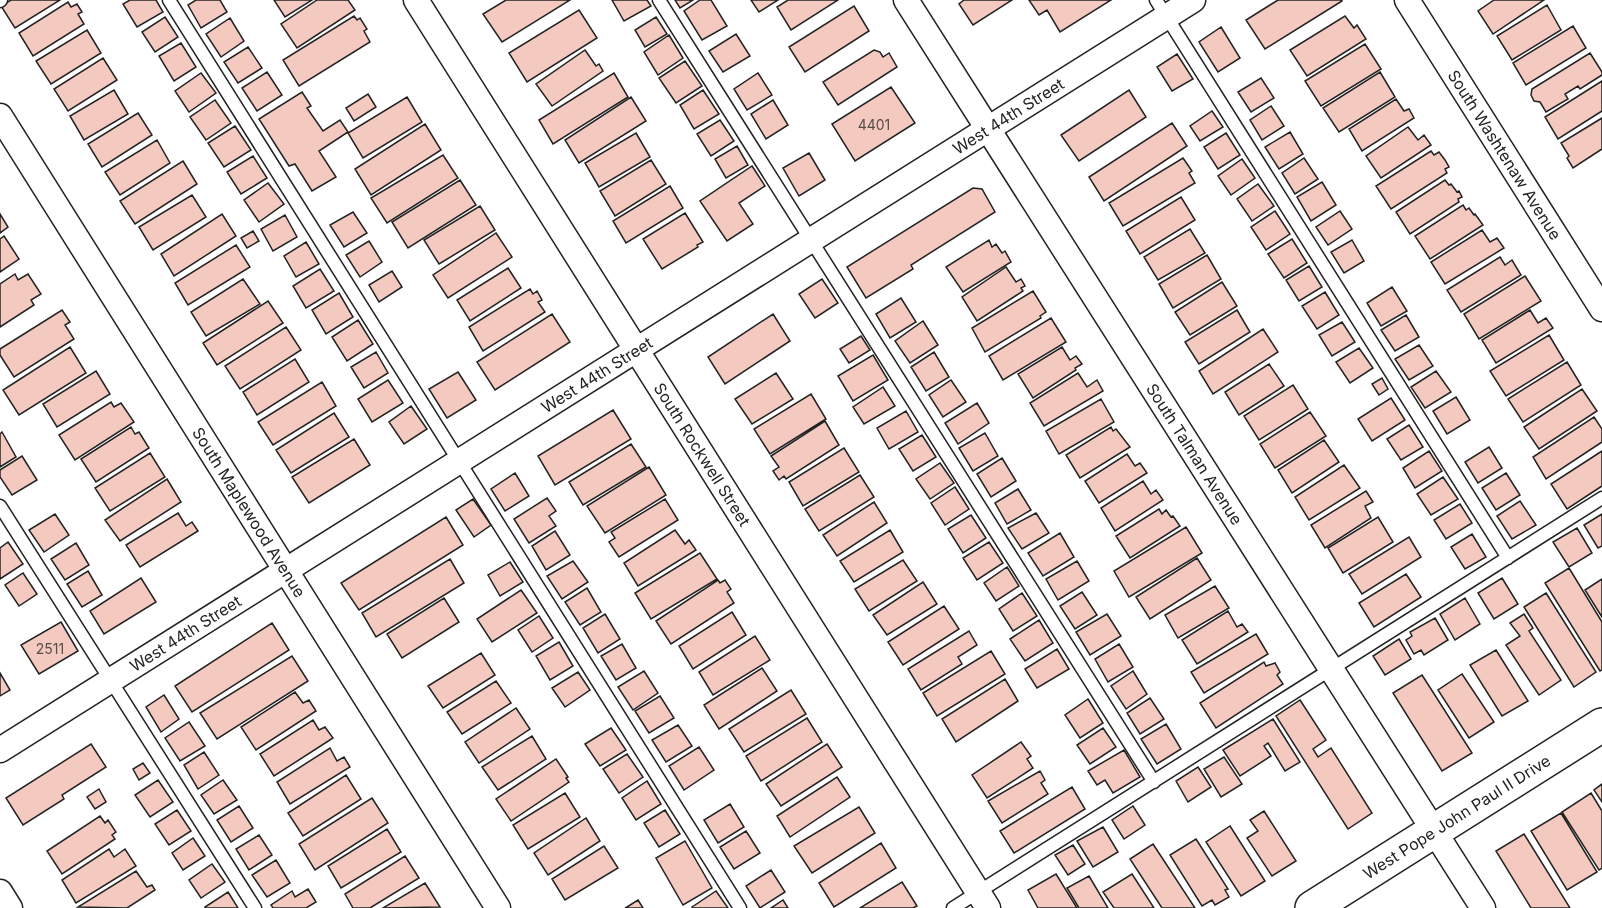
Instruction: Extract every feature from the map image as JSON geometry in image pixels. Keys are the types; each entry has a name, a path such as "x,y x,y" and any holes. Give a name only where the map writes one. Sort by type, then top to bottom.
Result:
{"street":[{"name":"South Rockwell Street","path":"416,0 983,900"},
{"name":"South Talman Avenue","path":"906,0 1483,908"},
{"name":"West 44th Street","path":"0,750 987,130 1162,8 1193,0"},
{"name":"South Washtenaw Avenue","path":"1407,0 1602,309"},
{"name":"South Maplewood Avenue","path":"0,116 498,908"},
{"name":"West Pope John Paul II Drive","path":"1312,908 1602,726"},
{"path":"0,892 10,908"}],"lane":[{"path":"169,0 740,908"},
{"path":"659,0 1154,782"},
{"path":"1162,8 1508,558"},
{"path":"953,908 983,900 1154,782 1602,498"},
{"path":"0,506 255,908"}],"building":[{"path":"11,0 60,0 15,28 1,6"},
{"path":"130,0 156,0 163,12 137,27 123,4"},
{"path":"196,0 220,0 227,12 201,28 188,5"},
{"path":"274,0 312,0 285,17"},
{"path":"317,0 348,0 355,10 297,48 281,24"},
{"path":"506,0 570,0 502,42 483,14"},
{"path":"612,0 647,0 651,6 624,21"},
{"path":"675,0 693,0 680,8"},
{"path":"700,0 711,0 727,26 702,40 684,11"},
{"path":"751,0 778,0 759,12"},
{"path":"788,0 838,0 791,30 777,7"},
{"path":"964,0 1012,0 973,25 959,4"},
{"path":"1029,0 1111,0 1060,32 1047,10 1039,15"},
{"path":"1278,0 1342,1 1265,49 1246,20"},
{"path":"1494,0 1544,0 1493,34 1478,11"},
{"path":"68,2 71,7 77,4 82,12 78,14 84,24 33,56 19,33"},
{"path":"1547,5 1561,30 1512,60 1497,36"},
{"path":"854,6 869,31 805,72 789,47"},
{"path":"579,10 597,38 527,82 509,53"},
{"path":"354,16 357,20 360,18 367,29 364,31 370,42 299,86 283,60"},
{"path":"1345,16 1354,28 1357,25 1366,39 1307,76 1290,50"},
{"path":"165,17 178,37 155,52 142,32"},
{"path":"656,17 667,34 645,47 635,30"},
{"path":"230,18 244,41 221,57 206,34"},
{"path":"1573,26 1586,48 1526,85 1513,63"},
{"path":"1221,27 1240,58 1218,72 1199,42"},
{"path":"87,30 101,53 51,84 36,61"},
{"path":"736,34 750,56 723,72 709,51"},
{"path":"669,35 683,58 658,75 644,52"},
{"path":"181,43 196,67 174,81 159,56"},
{"path":"1365,44 1381,69 1321,106 1305,81"},
{"path":"248,47 262,68 238,83 224,62"},
{"path":"585,50 596,66 599,64 603,71 552,106 536,84"},
{"path":"874,50 880,52 883,57 889,53 897,67 838,105 823,82"},
{"path":"1590,53 1602,75 1580,89 1578,86 1565,94 1568,99 1546,112 1540,102 1534,101 1531,95 1532,89"},
{"path":"1177,54 1193,79 1172,91 1157,67"},
{"path":"103,58 117,80 68,111 54,89"},
{"path":"685,61 702,86 676,103 659,78"},
{"path":"267,72 282,95 257,111 242,88"},
{"path":"1380,72 1395,97 1339,132 1323,108"},
{"path":"201,73 216,93 189,112 175,91"},
{"path":"614,73 628,97 553,144 539,120"},
{"path":"758,73 772,95 747,110 734,89"},
{"path":"1261,78 1274,98 1251,112 1238,92"},
{"path":"1602,81 1602,111 1558,139 1545,117"},
{"path":"891,87 915,123 855,161 832,124"},
{"path":"114,90 128,114 84,140 70,116"},
{"path":"703,90 719,114 694,129 680,105"},
{"path":"1129,90 1146,117 1079,161 1061,135"},
{"path":"302,92 311,106 307,108 323,131 340,120 348,132 319,151 336,177 312,191 295,164 289,166 259,119"},
{"path":"368,94 376,107 354,121 346,108"},
{"path":"407,97 422,122 363,158 348,133"},
{"path":"631,97 646,121 579,163 565,140"},
{"path":"1396,99 1404,111 1409,109 1414,118 1362,151 1349,129"},
{"path":"215,100 231,123 206,140 190,117"},
{"path":"773,100 788,125 766,139 751,114"},
{"path":"1271,106 1284,126 1262,140 1250,120"},
{"path":"1212,111 1223,127 1200,141 1190,126"},
{"path":"138,113 152,135 102,167 88,144"},
{"path":"1602,118 1602,149 1573,168 1561,143"},
{"path":"720,120 734,141 711,156 697,134"},
{"path":"1172,123 1187,146 1104,201 1089,177"},
{"path":"425,124 441,150 371,195 355,169"},
{"path":"235,126 251,150 224,167 208,143"},
{"path":"1408,127 1418,140 1424,135 1431,145 1381,178 1366,156"},
{"path":"1290,132 1303,154 1279,169 1265,147"},
{"path":"636,133 650,157 599,187 585,163"},
{"path":"1226,133 1240,155 1218,169 1204,147"},
{"path":"157,140 170,163 120,195 105,172"},
{"path":"737,146 748,165 726,178 715,159"},
{"path":"1431,151 1434,155 1439,152 1445,160 1449,167 1445,169 1447,173 1391,209 1376,186"},
{"path":"809,153 825,180 799,196 783,168"},
{"path":"443,155 458,178 387,223 371,198"},
{"path":"253,156 267,178 241,194 227,172"},
{"path":"1183,158 1192,171 1189,173 1195,183 1123,226 1109,203"},
{"path":"1304,158 1318,179 1295,194 1282,173"},
{"path":"1242,159 1255,178 1231,195 1218,176"},
{"path":"651,160 666,184 615,216 600,191"},
{"path":"183,161 197,184 135,224 120,201"},
{"path":"752,166 765,186 739,203 753,224 727,241 700,201"},
{"path":"460,180 476,205 408,248 392,222"},
{"path":"1445,180 1457,192 1459,191 1462,197 1458,199 1459,202 1410,234 1396,212"},
{"path":"1322,182 1336,205 1311,221 1297,197"},
{"path":"268,183 284,204 259,222 244,200"},
{"path":"1258,184 1274,206 1252,221 1237,199"},
{"path":"670,186 683,208 626,243 613,221"},
{"path":"973,188 982,189 995,212 911,265 913,269 866,298 847,267"},
{"path":"192,195 206,217 153,250 139,227"},
{"path":"1181,197 1195,220 1140,254 1126,231"},
{"path":"1463,205 1466,210 1469,208 1475,214 1483,225 1430,259 1415,236"},
{"path":"480,206 495,230 439,264 424,240"},
{"path":"1275,211 1290,234 1266,250 1251,227"},
{"path":"1340,211 1352,229 1328,245 1316,227"},
{"path":"353,212 367,233 344,247 330,225"},
{"path":"685,213 703,242 662,269 643,239"},
{"path":"0,214 8,227 0,233"},
{"path":"222,214 236,236 174,276 161,254"},
{"path":"285,215 297,237 273,251 261,229"},
{"path":"1190,229 1205,253 1158,280 1144,257"},
{"path":"1482,230 1490,242 1497,238 1504,248 1445,284 1431,262"},
{"path":"253,231 259,241 247,248 241,238"},
{"path":"496,233 512,257 448,298 433,275"},
{"path":"4,236 19,259 0,272 0,239"},
{"path":"1292,239 1307,263 1284,278 1268,254"},
{"path":"989,240 992,247 996,244 1002,253 1005,251 1011,262 963,292 946,267"},
{"path":"1352,240 1364,261 1344,273 1331,252"},
{"path":"369,241 382,262 360,277 346,255"},
{"path":"306,242 319,264 296,277 284,256"},
{"path":"236,245 250,267 188,305 175,283"},
{"path":"1207,255 1221,279 1173,308 1159,284"},
{"path":"1500,257 1505,265 1512,260 1521,275 1461,312 1447,290"},
{"path":"1309,266 1322,287 1299,301 1286,280"},
{"path":"1006,267 1016,282 1021,279 1025,286 1021,288 1023,291 977,321 962,297"},
{"path":"508,268 521,288 470,321 457,300"},
{"path":"320,269 334,291 306,308 293,286"},
{"path":"392,271 402,287 379,302 369,285"},
{"path":"15,274 18,280 28,274 41,294 31,300 34,305 0,327 0,284"},
{"path":"1525,276 1541,301 1479,339 1464,314"},
{"path":"243,279 260,304 206,336 191,312"},
{"path":"822,279 838,303 815,318 799,294"},
{"path":"1222,282 1237,306 1190,335 1175,312"},
{"path":"1392,287 1407,311 1381,326 1367,303"},
{"path":"530,289 533,294 537,291 542,300 538,302 545,312 483,351 469,327"},
{"path":"1033,291 1046,312 1040,316 1041,318 985,352 972,328"},
{"path":"1325,292 1339,315 1317,329 1302,306"},
{"path":"339,293 353,317 326,334 312,310"},
{"path":"901,298 916,322 890,338 876,314"},
{"path":"268,301 283,323 217,365 203,343"},
{"path":"62,310 70,322 65,325 74,339 14,377 0,355 0,349"},
{"path":"1237,310 1250,332 1199,364 1185,342"},
{"path":"1530,310 1538,323 1546,318 1553,328 1496,363 1482,340"},
{"path":"552,314 570,342 495,390 477,362"},
{"path":"773,314 790,341 725,384 708,357"},
{"path":"1406,315 1419,337 1395,351 1381,330"},
{"path":"1051,318 1066,342 1003,380 989,356"},
{"path":"358,320 373,344 347,361 332,337"},
{"path":"923,321 938,345 910,363 895,341"},
{"path":"1342,322 1355,342 1332,356 1319,335"},
{"path":"286,327 301,350 240,389 225,366"},
{"path":"1263,329 1278,352 1213,394 1199,371"},
{"path":"1549,335 1564,360 1506,396 1490,371"},
{"path":"861,336 870,350 849,363 840,349"},
{"path":"1419,345 1433,366 1409,380 1395,359"},
{"path":"70,347 86,373 19,415 3,390"},
{"path":"1062,347 1070,360 1076,356 1082,364 1033,398 1018,374"},
{"path":"1359,348 1373,368 1350,383 1336,362"},
{"path":"376,352 388,373 364,388 351,367"},
{"path":"934,352 949,377 926,391 911,367"},
{"path":"873,355 888,380 853,401 838,376"},
{"path":"295,359 309,382 257,415 243,392"},
{"path":"1567,362 1581,385 1523,422 1508,399"},
{"path":"1269,364 1284,386 1239,415 1225,392"},
{"path":"96,371 110,394 57,427 43,404"},
{"path":"1436,371 1451,392 1425,408 1411,387"},
{"path":"458,372 476,400 447,418 429,389"},
{"path":"776,373 793,399 752,424 735,399"},
{"path":"1078,373 1087,387 1097,380 1103,391 1044,426 1030,403"},
{"path":"1382,378 1388,389 1379,395 1372,384"},
{"path":"388,380 403,403 372,422 358,399"},
{"path":"951,380 966,402 943,417 929,395"},
{"path":"322,382 336,406 273,445 258,422"},
{"path":"1293,385 1308,409 1259,440 1244,416"},
{"path":"883,387 895,406 864,424 853,407"},
{"path":"1582,389 1597,411 1539,449 1524,427"},
{"path":"811,394 826,419 770,454 754,429"},
{"path":"1456,397 1470,420 1447,434 1433,411"},
{"path":"1391,398 1405,420 1372,441 1358,419"},
{"path":"1101,399 1114,422 1059,454 1046,431"},
{"path":"111,402 114,407 121,403 134,422 75,460 59,435"},
{"path":"977,403 989,423 958,444 945,423"},
{"path":"411,406 427,429 404,444 389,422"},
{"path":"613,410 631,439 555,485 538,456"},
{"path":"906,411 918,432 889,449 877,428"},
{"path":"1310,412 1326,436 1275,468 1260,444"},
{"path":"334,413 349,437 291,473 276,450"},
{"path":"1594,417 1602,429 1602,442 1546,479 1533,457"},
{"path":"825,421 839,445 786,479 784,476 779,480 773,471 779,467 771,456"},
{"path":"1409,425 1423,447 1401,460 1387,439"},
{"path":"131,427 135,434 139,432 149,448 96,482 81,459"},
{"path":"1111,427 1113,431 1116,429 1130,447 1080,478 1066,455"},
{"path":"2,432 16,457 0,467 0,434"},
{"path":"985,433 998,456 973,471 959,448"},
{"path":"922,435 936,457 913,471 899,449"},
{"path":"354,439 370,465 309,503 292,477"},
{"path":"1324,440 1339,462 1292,493 1278,470"},
{"path":"631,444 646,467 583,505 569,482"},
{"path":"1489,447 1502,468 1478,483 1465,462"},
{"path":"844,448 859,472 803,506 789,482"},
{"path":"1429,451 1442,471 1415,488 1403,468"},
{"path":"1602,451 1602,486 1567,509 1551,484"},
{"path":"150,453 165,477 110,511 95,488"},
{"path":"1127,454 1135,466 1140,463 1147,473 1099,503 1085,481"},
{"path":"22,456 37,480 12,495 0,477 0,470"},
{"path":"1002,458 1016,481 991,497 977,474"},
{"path":"940,463 954,483 930,499 916,479"},
{"path":"1344,465 1360,488 1309,520 1295,497"},
{"path":"649,467 666,495 605,533 587,506"},
{"path":"515,473 529,496 505,511 491,489"},
{"path":"1506,473 1520,495 1496,510 1482,488"},
{"path":"860,475 874,497 819,531 805,509"},
{"path":"1443,477 1458,499 1431,515 1417,494"},
{"path":"167,479 181,502 120,541 105,520"},
{"path":"1143,481 1151,494 1156,490 1163,500 1115,531 1101,508"},
{"path":"955,487 969,509 945,525 931,503"},
{"path":"1018,489 1031,510 1007,524 995,503"},
{"path":"1366,491 1373,502 1365,506 1371,518 1325,548 1311,525"},
{"path":"547,498 556,511 549,516 556,526 529,543 514,519"},
{"path":"473,499 491,525 474,537 456,510"},
{"path":"665,499 678,520 619,557 609,542 615,538 611,532"},
{"path":"1520,501 1536,525 1512,539 1497,516"},
{"path":"874,502 887,523 837,556 823,535"},
{"path":"1460,504 1472,523 1446,539 1434,520"},
{"path":"1159,509 1162,514 1166,510 1180,526 1130,558 1116,536"},
{"path":"178,513 186,526 192,522 198,531 140,567 126,545"},
{"path":"1036,513 1049,533 1022,549 1008,528"},
{"path":"55,514 69,535 44,552 29,530"},
{"path":"1602,514 1602,546 1598,548 1584,525"},
{"path":"971,515 986,538 963,553 948,529"},
{"path":"446,517 463,545 359,610 341,583"},
{"path":"1378,517 1393,542 1343,573 1328,548"},
{"path":"1186,527 1202,553 1129,597 1114,571"},
{"path":"1577,528 1592,553 1569,567 1553,542"},
{"path":"675,530 685,544 689,540 696,550 638,586 624,563"},
{"path":"890,530 903,552 854,582 840,561"},
{"path":"555,531 570,555 546,570 532,546"},
{"path":"1060,533 1074,557 1043,576 1028,553"},
{"path":"1472,534 1486,557 1465,569 1451,547"},
{"path":"1409,537 1421,557 1362,594 1349,574"},
{"path":"8,542 23,564 0,579 0,548"},
{"path":"989,542 1003,563 977,580 963,558"},
{"path":"76,543 89,565 65,580 51,559"},
{"path":"700,553 717,579 651,619 635,593"},
{"path":"1197,558 1211,580 1150,619 1136,597"},
{"path":"450,559 464,583 376,637 362,613"},
{"path":"903,560 917,581 869,611 855,589"},
{"path":"573,561 588,582 562,599 547,576"},
{"path":"1077,561 1089,581 1058,600 1046,579"},
{"path":"510,562 523,582 500,596 488,575"},
{"path":"1007,567 1019,586 996,601 984,583"},
{"path":"1569,568 1602,622 1602,670 1600,671 1545,583"},
{"path":"88,571 102,595 82,607 67,584"},
{"path":"23,573 37,594 19,606 5,585"},
{"path":"1406,574 1421,597 1374,627 1359,603"},
{"path":"141,578 156,602 104,634 90,611"},
{"path":"1502,578 1518,604 1494,619 1478,593"},
{"path":"1602,579 1602,617 1585,590"},
{"path":"718,580 720,583 725,580 731,589 727,592 734,603 671,644 656,621"},
{"path":"923,582 937,604 887,635 873,615"},
{"path":"1215,586 1229,608 1178,638 1165,615"},
{"path":"587,588 601,612 580,625 565,602"},
{"path":"521,590 537,613 492,642 477,619"},
{"path":"1082,592 1097,615 1075,629 1060,606"},
{"path":"1022,593 1037,616 1013,631 999,609"},
{"path":"1546,593 1596,672 1574,687 1524,607"},
{"path":"444,598 459,622 402,658 387,634"},
{"path":"1465,598 1480,624 1455,640 1440,614"},
{"path":"944,606 959,629 903,665 888,642"},
{"path":"1228,611 1237,627 1242,624 1248,632 1197,664 1182,640"},
{"path":"732,612 746,635 693,669 679,646"},
{"path":"605,614 620,639 598,653 583,628"},
{"path":"1107,614 1121,636 1090,655 1076,632"},
{"path":"1524,614 1533,628 1529,631 1561,680 1539,695 1506,645 1520,636 1510,623"},
{"path":"539,616 553,638 532,652 518,630"},
{"path":"1435,618 1448,640 1424,655 1421,650 1414,654 1406,640 1412,636 1410,632"},
{"path":"1039,620 1053,643 1025,661 1010,639"},
{"path":"61,622 78,651 39,674 21,645"},
{"path":"272,623 289,650 192,712 175,686"},
{"path":"969,631 977,645 958,657 962,664 921,690 908,669"},
{"path":"1256,634 1268,654 1204,693 1191,672"},
{"path":"755,636 770,660 713,695 699,672"},
{"path":"1399,639 1411,659 1385,675 1373,656"},
{"path":"559,642 573,666 550,680 536,656"},
{"path":"622,644 636,668 616,680 601,656"},
{"path":"1119,644 1133,667 1108,682 1095,659"},
{"path":"1057,649 1069,669 1037,688 1025,669"},
{"path":"1496,650 1528,701 1502,716 1470,665"},
{"path":"991,651 1005,674 937,716 923,693"},
{"path":"481,653 495,675 443,708 428,686"},
{"path":"292,656 308,681 217,739 200,713"},
{"path":"1264,662 1266,666 1275,663 1280,672 1277,675 1283,684 1216,728 1200,703"},
{"path":"762,668 777,691 719,729 704,705"},
{"path":"644,671 658,693 633,710 618,687"},
{"path":"1133,671 1147,694 1126,709 1111,686"},
{"path":"578,672 590,690 565,707 552,688"},
{"path":"0,673 10,690 0,696"},
{"path":"1462,674 1494,722 1469,738 1438,690"},
{"path":"1422,675 1472,753 1442,771 1393,693"},
{"path":"1005,679 1018,701 956,742 942,719"},
{"path":"496,681 511,703 462,734 447,712"},
{"path":"791,690 806,714 744,752 729,729"},
{"path":"295,692 303,703 309,700 316,711 256,750 241,727"},
{"path":"164,695 179,719 161,732 146,707"},
{"path":"660,696 674,718 649,733 635,711"},
{"path":"1150,698 1164,719 1140,734 1127,713"},
{"path":"1088,699 1103,723 1080,738 1065,715"},
{"path":"1300,700 1326,740 1313,749 1318,757 1331,748 1372,813 1348,829 1276,716"},
{"path":"516,708 530,729 479,763 465,742"},
{"path":"807,718 822,742 761,781 746,756"},
{"path":"1273,719 1300,762 1285,771 1268,743 1264,746 1271,756 1240,776 1223,750"},
{"path":"313,720 319,730 325,727 333,738 274,776 260,754"},
{"path":"189,722 205,746 180,761 165,738"},
{"path":"1166,724 1181,749 1157,764 1141,739"},
{"path":"678,725 692,746 666,762 652,740"},
{"path":"611,728 626,750 600,766 585,744"},
{"path":"1103,728 1116,747 1090,764 1077,745"},
{"path":"532,736 546,759 498,790 482,767"},
{"path":"1021,742 1031,756 1027,759 1033,768 987,798 972,775"},
{"path":"91,744 106,767 62,795 64,799 23,825 6,798"},
{"path":"827,744 842,767 781,806 766,784"},
{"path":"699,747 714,770 684,790 669,766"},
{"path":"330,748 337,761 344,757 350,767 290,804 277,782"},
{"path":"1124,750 1140,777 1113,793 1105,780 1097,785 1088,771"},
{"path":"204,752 219,775 198,789 184,765"},
{"path":"627,754 643,777 619,793 603,769"},
{"path":"1224,757 1242,784 1221,797 1204,769"},
{"path":"556,759 569,782 511,821 496,799"},
{"path":"143,763 150,773 139,780 133,769"},
{"path":"1198,767 1211,787 1188,802 1176,781"},
{"path":"1040,771 1045,780 1041,783 1048,794 1002,823 988,801"},
{"path":"346,775 361,799 303,836 288,813"},
{"path":"837,777 850,797 790,837 777,816"},
{"path":"158,780 173,802 150,817 135,795"},
{"path":"223,780 237,800 214,814 201,795"},
{"path":"647,781 661,804 636,820 622,798"},
{"path":"1602,784 1602,802 1594,790"},
{"path":"1072,787 1085,809 1014,853 1000,831"},
{"path":"99,789 106,802 95,809 87,797"},
{"path":"565,793 580,817 528,849 513,825"},
{"path":"1591,793 1602,811 1602,868 1599,870 1562,812"},
{"path":"372,798 388,823 315,870 299,844"},
{"path":"730,804 744,827 718,843 704,820"},
{"path":"239,806 253,828 231,842 217,820"},
{"path":"1133,806 1145,825 1124,839 1112,820"},
{"path":"859,807 875,833 812,873 794,846"},
{"path":"177,810 191,831 169,845 155,824"},
{"path":"665,810 680,834 659,847 644,823"},
{"path":"1264,811 1296,861 1272,876 1247,838 1258,831 1250,820"},
{"path":"1561,813 1597,872 1567,890 1531,831"},
{"path":"100,816 105,823 108,820 116,832 112,835 115,839 62,874 47,851"},
{"path":"586,818 600,841 548,875 534,853"},
{"path":"1230,826 1265,881 1241,896 1206,842"},
{"path":"1103,827 1118,852 1093,867 1077,841"},
{"path":"387,829 401,852 341,888 328,866"},
{"path":"746,831 760,853 734,869 720,847"},
{"path":"1524,834 1570,908 1531,908 1496,851"},
{"path":"259,835 272,855 249,870 236,849"},
{"path":"193,838 205,856 183,870 172,853"},
{"path":"1196,839 1228,889 1225,890 1229,897 1215,905 1212,900 1202,906 1170,855"},
{"path":"685,841 712,888 683,905 656,858"},
{"path":"881,843 896,868 834,907 819,883"},
{"path":"1153,844 1195,908 1162,908 1130,859"},
{"path":"1073,845 1085,864 1068,875 1055,855"},
{"path":"604,846 618,868 565,900 552,879"},
{"path":"109,849 114,857 125,849 136,866 76,903 62,880"},
{"path":"405,856 419,878 370,908 353,908 345,894"},
{"path":"276,860 290,883 267,897 252,875"},
{"path":"212,864 225,882 201,898 189,880"},
{"path":"771,870 785,892 760,908 746,886"},
{"path":"136,871 147,887 152,885 155,890 127,908 78,907"},
{"path":"1056,874 1077,908 1038,908 1028,890"},
{"path":"1132,874 1154,908 1114,908 1103,892"},
{"path":"1089,876 1108,908 1079,908 1067,888"},
{"path":"902,882 917,906 913,908 860,908"},
{"path":"425,883 440,907 383,908"},
{"path":"308,889 316,902 306,908 273,908 271,905 292,891 295,897"},
{"path":"716,891 728,908 692,907"},
{"path":"228,892 238,908 205,908 205,907"},
{"path":"638,900 643,908 625,908 627,907"},
{"path":"783,900 788,908 771,908"}]}
